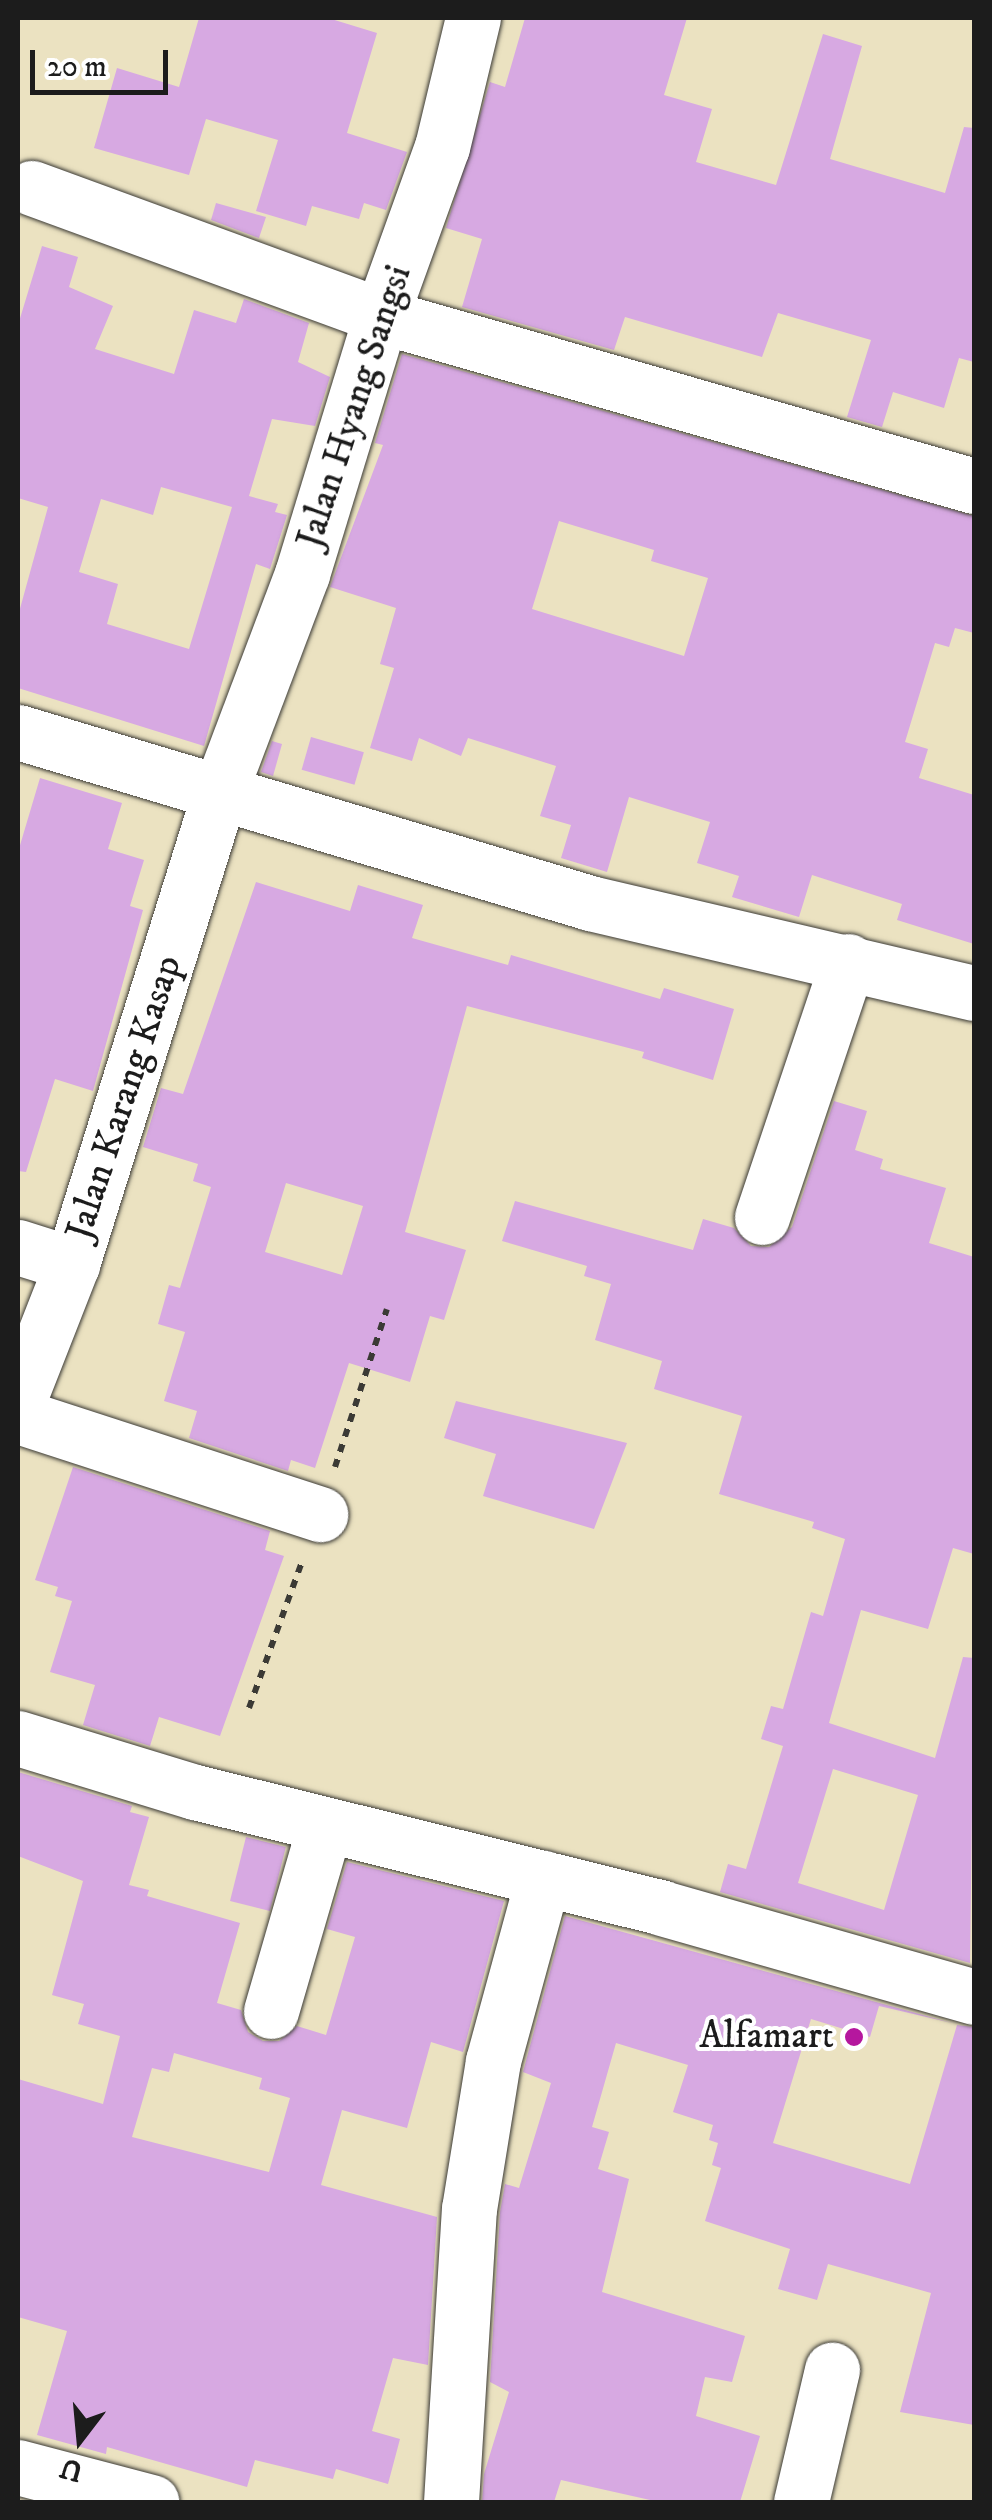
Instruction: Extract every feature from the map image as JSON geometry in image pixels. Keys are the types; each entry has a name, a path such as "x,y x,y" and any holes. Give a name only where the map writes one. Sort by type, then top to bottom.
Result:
{"street":[{"name":"Jalan Hyang Sangsi","path":"220,790 302,574 381,316 442,147 473,18"},
{"path":"32,188 381,316 974,486"},
{"path":"18,732 590,903 974,993"},
{"name":"Jalan Karang Kasap","path":"18,1402 72,1264 220,790"},
{"path":"762,1217 848,961"},
{"path":"18,1247 72,1264"},
{"path":"18,1416 320,1514"},
{"path":"18,1738 325,1825 543,1878 974,1997"},
{"path":"270,2012 325,1825"},
{"path":"450,2502 469,2209 493,2061 543,1878"},
{"path":"801,2502 832,2370"},
{"path":"18,2467 151,2502"}],"building":[{"path":"199,18 328,18 377,33 347,133 407,152 386,210 364,203 359,219 312,206 306,226 256,211 278,140 206,119 189,175 94,148 117,68 179,87"},
{"path":"525,18 687,18 664,95 712,109 696,162 776,185 823,34 862,46 830,159 945,193 964,127 974,128 974,362 959,358 944,408 893,392 882,427 847,417 871,340 778,313 762,357 625,317 614,350 462,307 482,239 446,228 490,82 505,87"},
{"path":"216,203 266,217 259,238 211,220"},
{"path":"42,246 78,257 69,287 113,306 95,349 174,374 194,310 236,323 244,299 309,323 298,362 330,377 315,426 272,419 249,496 278,504 275,512 287,515 270,569 256,564 204,746 18,688 18,616 48,507 18,498 18,325","holes":["161,487 232,507 189,649 107,624 118,584 79,572 101,499 153,515"]},
{"path":"402,354 974,516 974,633 955,628 949,647 935,643 905,742 928,749 919,778 974,795 974,944 897,920 902,904 812,875 799,917 732,897 739,876 697,863 710,822 629,797 607,872 561,858 571,825 540,816 556,766 468,738 461,756 419,738 412,761 370,748 394,668 380,664 396,608 330,587 383,445 375,443","holes":["559,521 654,550 651,561 708,578 684,656 532,609"]},
{"path":"311,737 364,752 354,785 302,770"},
{"path":"272,741 282,744 273,776 261,772"},
{"path":"40,778 122,803 108,849 144,860 130,906 143,910 93,1091 55,1079 26,1172 18,1171 18,852"},
{"path":"256,882 350,911 358,885 423,905 412,938 508,965 511,955 660,999 664,988 734,1009 713,1080 642,1058 644,1052 467,1006 405,1232 466,1250 444,1320 430,1316 410,1382 349,1363 315,1468 291,1460 288,1471 189,1438 197,1411 164,1401 185,1332 158,1324 169,1285 180,1288 211,1187 193,1181 198,1164 143,1147 161,1088 183,1094","holes":["286,1183 363,1206 342,1275 265,1252"]},
{"path":"834,1101 867,1111 855,1150 883,1159 880,1169 946,1188 929,1243 974,1257 974,1554 953,1548 928,1629 861,1610 829,1723 935,1758 963,1657 974,1658 970,1963 720,1892 728,1864 746,1869 783,1746 761,1739 771,1706 783,1709 811,1612 823,1616 845,1539 812,1528 814,1522 719,1494 742,1416 654,1389 662,1361 595,1340 611,1284 584,1276 587,1266 502,1241 515,1201 693,1250 703,1219 734,1228 751,1246 769,1247 792,1227","holes":["833,1769 918,1795 884,1910 798,1883"]},
{"path":"456,1401 627,1443 594,1529 483,1496 496,1454 444,1438"},
{"path":"73,1467 270,1531 265,1550 284,1556 220,1736 159,1717 150,1746 83,1725 95,1685 50,1672 72,1601 55,1596 58,1587 35,1580"},
{"path":"18,1772 132,1806 130,1812 149,1817 129,1885 149,1890 147,1896 240,1923 217,2003 241,2010 248,2032 263,2041 279,2041 297,2026 326,2035 355,1937 327,1929 347,1862 504,1901 463,2052 431,2042 407,2128 342,2110 321,2185 437,2217 428,2365 393,2358 372,2431 400,2439 388,2484 336,2469 333,2479 255,2460 247,2487 107,2447 106,2454 37,2435 67,2331 18,2317 18,2079 103,2104 120,2036 78,2024 84,2004 52,1995 83,1881 18,1856","holes":["174,2053 262,2078 259,2089 290,2098 269,2172 132,2137 152,2068 169,2072"]},
{"path":"246,1837 286,1847 270,1911 230,1901"},
{"path":"565,1916 952,2023 879,2006 870,2037 811,2019 773,2143 910,2184 957,2025 974,2027 974,2425 900,2412 931,2293 828,2264 817,2300 778,2289 790,2249 705,2221 721,2168 712,2165 718,2143 709,2140 713,2125 673,2112 688,2065 616,2043 592,2127 609,2132 598,2169 629,2179 602,2292 745,2336 732,2382 705,2377 696,2416 760,2436 740,2502 659,2502 561,2480 554,2502 482,2502 484,2474 509,2392 490,2382 500,2212 505,2184 519,2188 551,2083 523,2072"}],"place":[{"name":"Alfamart","path":"854,2037"}]}
